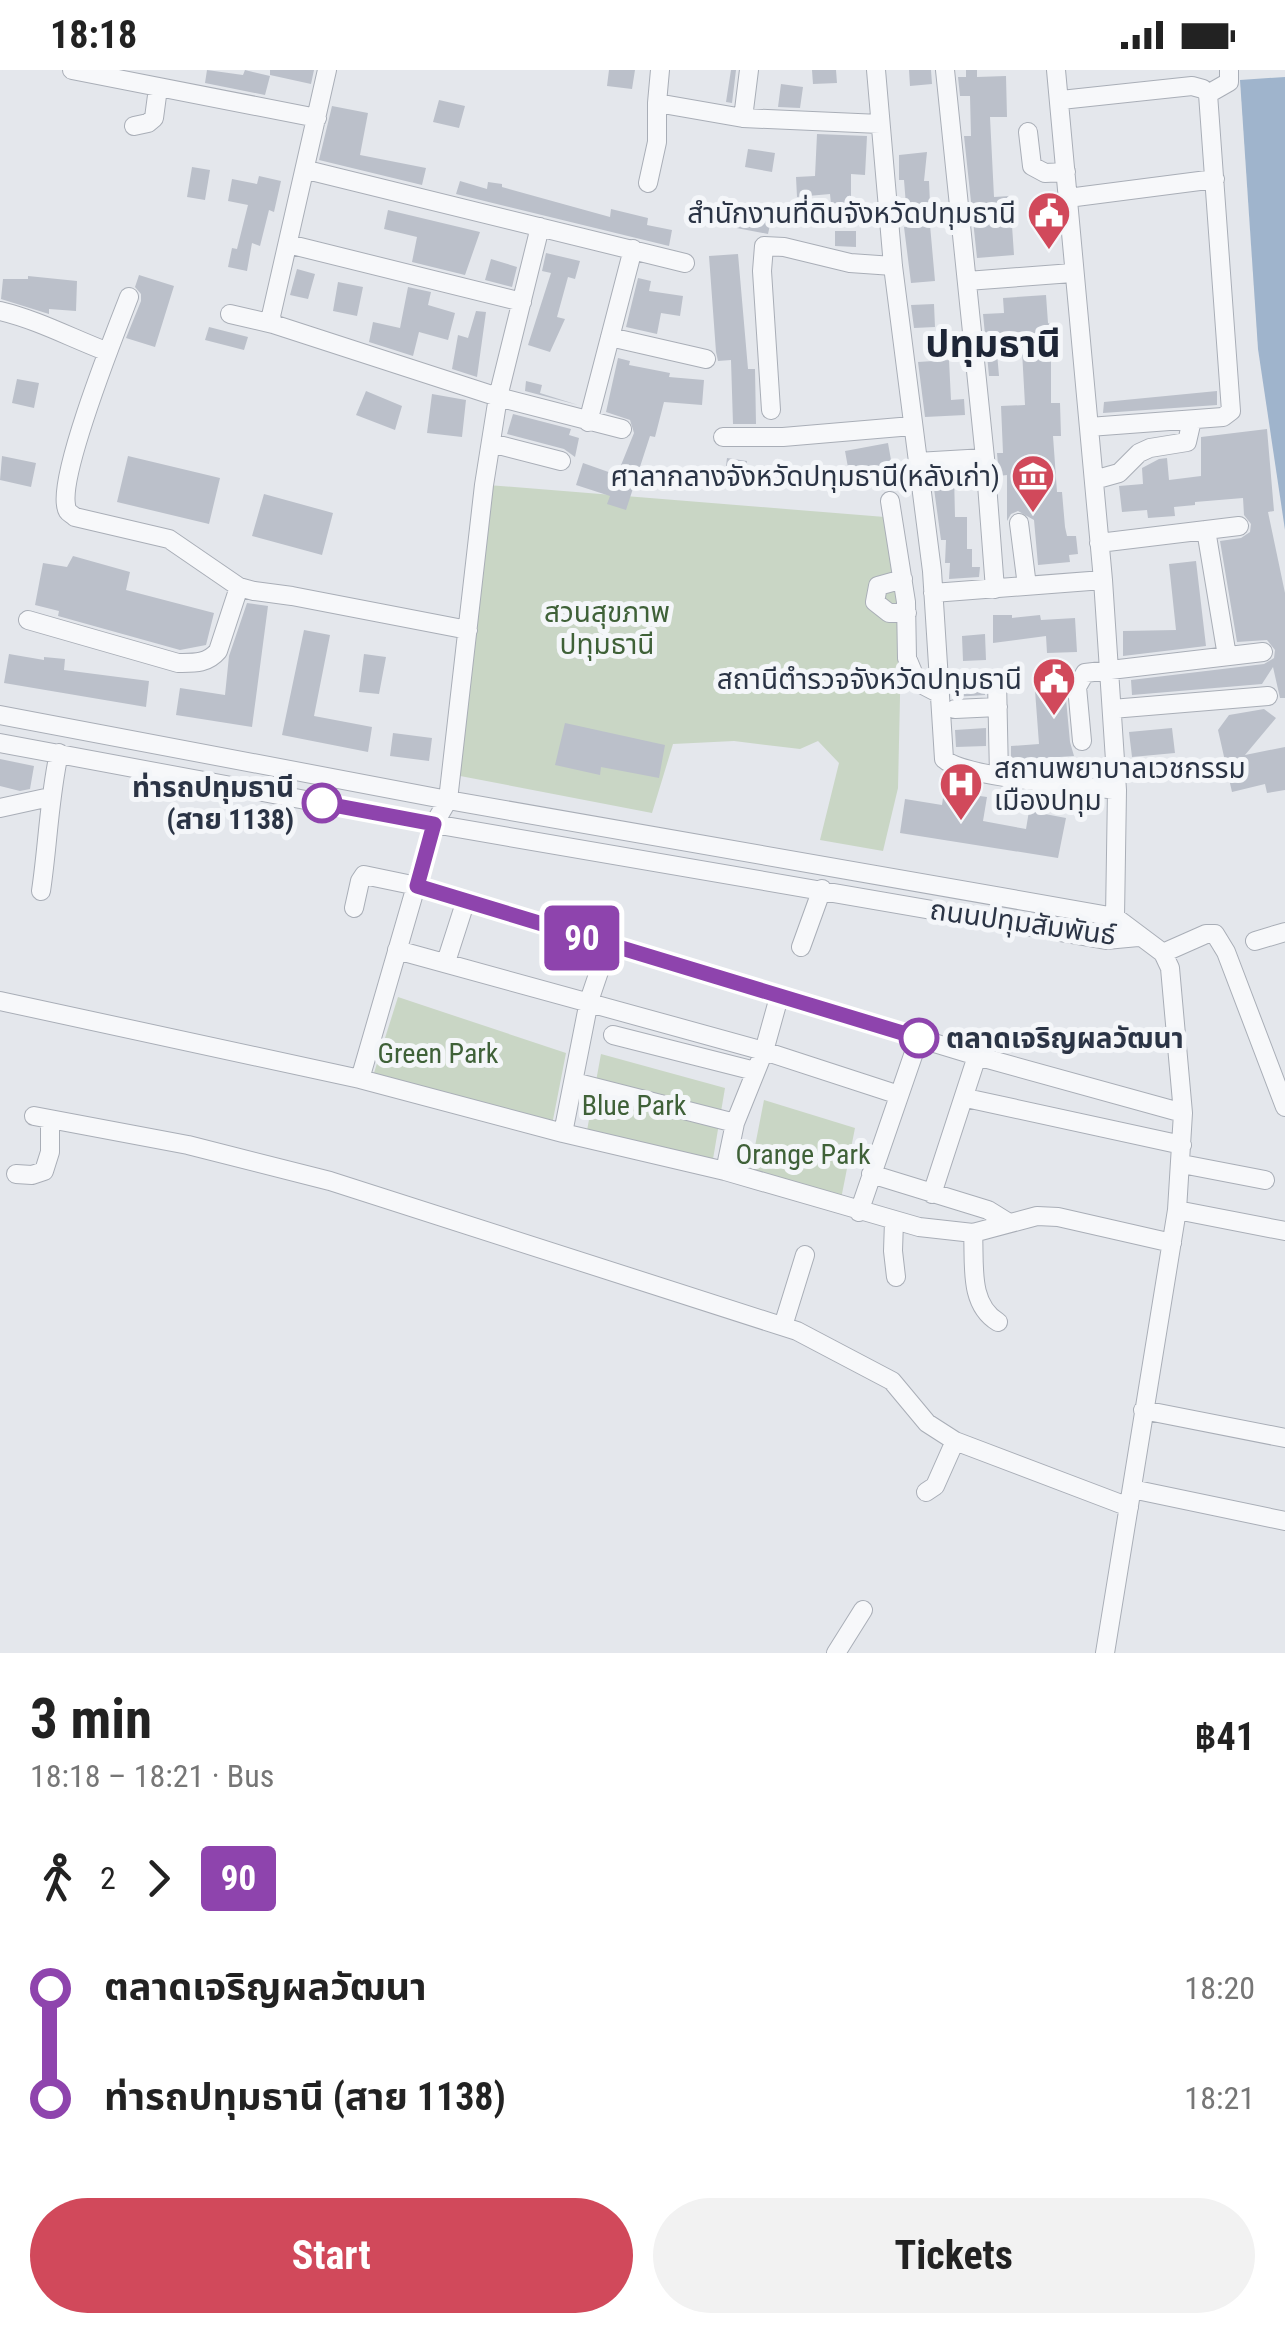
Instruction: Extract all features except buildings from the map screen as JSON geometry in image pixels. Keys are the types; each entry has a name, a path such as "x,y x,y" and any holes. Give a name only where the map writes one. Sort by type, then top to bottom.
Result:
{"street":[{"path":"72,70 316,118"},
{"path":"273,324 327,70"},
{"path":"648,183 656,142 660,70"},
{"path":"743,118 749,70"},
{"path":"876,70 893,266 933,593 943,755 946,762 999,775 1117,790"},
{"path":"944,70 968,281 995,590"},
{"path":"1056,70 1103,580 1117,790 1115,917 1106,940"},
{"path":"1135,70 1136,92"},
{"path":"1208,94 1228,82 1229,70"},
{"path":"1061,100 1192,86 1208,94 1232,410 1223,418 1089,427"},
{"path":"134,126 154,118 158,88"},
{"path":"657,104 743,118 880,124"},
{"path":"1028,132 1032,166 1046,173 1066,172"},
{"path":"307,170 685,263"},
{"path":"1068,198 1215,178"},
{"path":"360,1079 434,824 448,800 498,398 540,227"},
{"path":"288,244 522,302"},
{"path":"771,410 762,271 764,246 850,263 893,266"},
{"path":"588,422 633,249"},
{"path":"968,281 1072,273"},
{"path":"129,297 69,479 65,503 68,512 75,517 169,539 239,587 468,630"},
{"path":"0,311 38,320 61,334 108,352"},
{"path":"230,314 273,324 498,398 622,429"},
{"path":"610,337 706,359"},
{"path":"1094,480 1119,473 1139,453 1150,448 1186,442 1192,420"},
{"path":"723,436 783,438 912,426"},
{"path":"491,442 561,462"},
{"path":"917,462 985,458"},
{"path":"890,500 907,613 907,658 917,682 940,694"},
{"path":"1019,523 1026,586"},
{"path":"1099,543 1239,526"},
{"path":"1206,530 1228,656"},
{"path":"903,578 878,586 875,602 889,613 907,613"},
{"path":"933,593 1103,580"},
{"path":"28,620 178,662 200,662 211,659 218,651 239,587"},
{"path":"1082,741 1079,680 1085,673 1263,652"},
{"path":"997,682 999,775"},
{"path":"1112,709 1268,696"},
{"path":"955,709 998,707"},
{"name":"ถนนปทุมสัมพันธ์","path":"0,715 448,800 1115,917 1138,937"},
{"name":"ถนนปทุมสัมพันธ์","path":"0,743 434,824 1106,940 1138,937"},
{"path":"42,891 50,797 59,753"},
{"path":"0,808 50,797"},
{"path":"354,908 364,874 417,886 977,1056 1183,1113"},
{"path":"801,947 822,889"},
{"path":"446,962 465,903"},
{"path":"1255,941 1285,932"},
{"path":"1163,953 1206,934 1215,934 1282,1088 1285,1107"},
{"path":"1105,1653 1172,1243 1182,1155 1183,1113 1170,968 1163,953 1138,937"},
{"path":"563,1133 589,1002 608,946"},
{"path":"398,950 648,1017 899,1095"},
{"path":"725,1171 735,1123 764,1051 779,996"},
{"path":"0,1001 360,1079 725,1171 919,1228 973,1232 1037,1216 1058,1217 1172,1243"},
{"path":"643,1043 648,1017"},
{"path":"613,1035 755,1071"},
{"path":"859,1212 919,1038"},
{"path":"932,1194 977,1056"},
{"path":"574,1082 735,1123"},
{"path":"966,1098 1265,1180"},
{"path":"16,1174 32,1176 44,1171 50,1152 42,1117 188,1145 330,1180 783,1326 836,1349 892,1381 927,1423 955,1441 1131,1498 1285,1521"},
{"path":"871,1174 988,1210 1009,1223"},
{"path":"1177,1210 1285,1232"},
{"path":"894,1221 892,1251 896,1277"},
{"path":"973,1232 978,1299 984,1311 998,1322"},
{"path":"783,1326 805,1255"},
{"path":"1144,1410 1285,1438"},
{"path":"926,1492 935,1486 955,1441"},
{"path":"836,1653 863,1610"}],"green space":[{"name":"สวนสุขภาพ ปทุมธานี","path":"488,485 885,517 902,606 898,788 883,851 820,840 839,763 818,741 800,749 734,741 673,744 652,813 455,775"},
{"name":"Green Park","path":"398,997 566,1053 551,1130 373,1076"},
{"name":"Blue Park","path":"601,1054 725,1088 712,1165 586,1136"},
{"name":"Orange Park","path":"764,1100 855,1128 840,1204 748,1182"}],"water":[{"path":"1285,77 1285,530 1258,349 1240,80"}],"bus line":[{"name":"90","path":"322,803 434,824 417,886 919,1038"}],"place":[{"name":"สำนักงานที่ดินจังหวัดปทุมธานี","path":"1049,251"},
{"name":"ศาลากลางจังหวัดปทุมธานี(หลังเก่า)","path":"1033,514"},
{"name":"สถานีตำรวจจังหวัดปทุมธานี","path":"1054,717"},
{"name":"ท่ารถปทุมธานี (สาย 1138)","path":"322,803"},
{"name":"สถานพยาบาลเวชกรรม เมืองปทุม","path":"961,822"},
{"name":"ตลาดเจริญผลวัฒนา","path":"919,1038"}],"district":[{"name":"ปทุมธานี","path":"993,344"}]}
